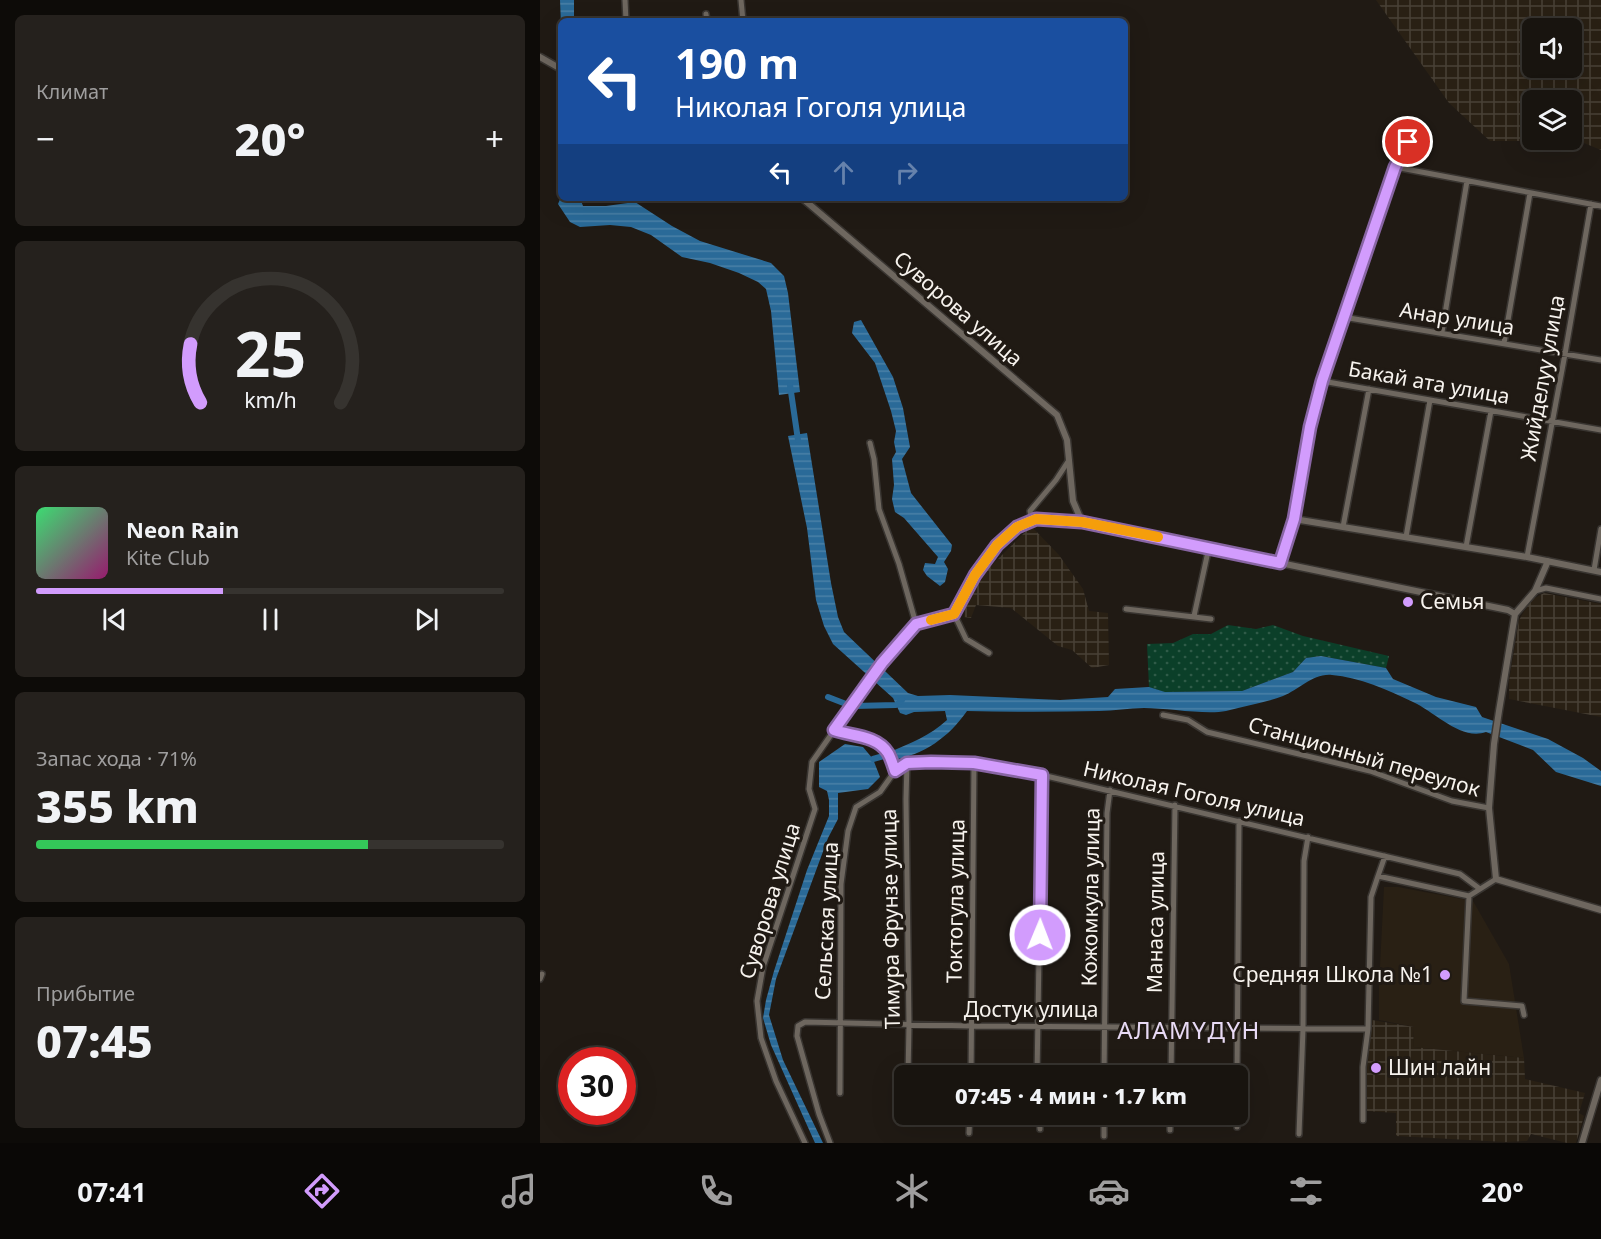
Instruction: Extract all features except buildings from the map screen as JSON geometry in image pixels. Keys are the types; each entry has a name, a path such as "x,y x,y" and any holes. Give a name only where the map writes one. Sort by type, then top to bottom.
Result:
{"street":[{"path":"625,0 626,18"},
{"path":"741,0 742,18"},
{"path":"540,57 558,67"},
{"path":"1280,563 1294,519 1310,427 1322,381 1395,167 1408,142"},
{"path":"1395,167 1601,207"},
{"path":"1442,332 1467,181"},
{"path":"1504,343 1530,193"},
{"name":"Суворова улица","path":"806,201 1057,415 1067,440 1073,501 1082,522"},
{"name":"Жийделуу улица","path":"1527,557 1566,354 1591,204"},
{"name":"Анар улица","path":"1343,317 1601,360"},
{"name":"Бакай ата улица","path":"1322,381 1601,430"},
{"path":"1343,527 1369,389"},
{"path":"1406,537 1430,400"},
{"path":"1466,547 1491,411"},
{"path":"870,442 879,509 899,564 916,624 954,614 975,575 997,545 1017,527 1036,519 1082,522 1209,547 1508,610 1515,614 1535,591 1548,561"},
{"path":"1032,521 1030,511 1056,480 1069,460"},
{"path":"1294,519 1527,557 1598,571 1601,529"},
{"path":"1194,616 1209,547"},
{"path":"1535,591 1546,588 1601,599"},
{"path":"1126,609 1211,619"},
{"path":"954,614 966,639 989,653"},
{"name":"Станционный переулок","path":"1496,879 1489,808 1494,744 1515,614"},
{"name":"Суворова улица","path":"805,1143 772,1070 761,1038 757,1001 763,967 815,809 808,789 812,762 882,663 916,624"},
{"name":"Станционный переулок","path":"1163,715 1188,720 1207,732 1370,771 1452,801 1489,808"},
{"path":"834,730 859,735 876,743 887,752 895,771 907,763"},
{"name":"Николая Гоголя улица","path":"907,763 920,761 974,763 1042,775 1460,874 1480,889"},
{"name":"Тимура Фрунзе улица","path":"907,763 908,1065"},
{"name":"Токтогула улица","path":"971,1065 974,763"},
{"name":"Сельская улица","path":"840,1093 841,884 850,820 856,807 880,792 895,771"},
{"path":"1037,1065 1042,775"},
{"name":"Кожомкула улица","path":"1104,1065 1107,813 1110,790"},
{"name":"Манаса улица","path":"1171,1065 1175,805"},
{"path":"1238,1065 1239,821"},
{"path":"1299,1134 1304,861 1308,837"},
{"path":"1363,1120 1363,1067 1368,1029 1371,897 1385,856"},
{"path":"1378,876 1469,896 1496,879 1601,910"},
{"path":"1469,896 1464,1001 1522,1006 1524,1015"},
{"name":"Достук улица","path":"831,1143 819,1114 797,1036 798,1026 805,1022 1039,1027 1368,1029"},
{"path":"1582,1143 1598,1099 1601,1080"},
{"path":"969,1125 969,1133"},
{"path":"1040,1125 1040,1129"},
{"path":"1104,1125 1104,1136"},
{"path":"1170,1125 1170,1130"}],"shaded area":[{"path":"1376,0 1601,0 1601,150 1582,142 1582,90 1522,90 1522,141 1490,141 1449,103"},
{"path":"1031,526 1059,555 1083,589 1089,611 1108,613 1109,665 1092,668 1072,650 1058,646 1011,608 976,605 971,618 964,617 965,604 977,580"},
{"path":"1544,593 1601,604 1601,717 1509,699 1509,681 1519,620 1531,600"},
{"name":"Средняя Школа №1","path":"1384,887 1398,887 1473,901 1509,964 1524,1058 1413,1047 1414,1027 1379,1020"},
{"name":"Шин лайн","path":"1372,1020 1414,1027 1413,1047 1524,1058 1525,1079 1585,1093 1579,1113 1584,1116 1576,1143 1531,1134 1527,1141 1505,1142 1396,1136 1396,1113 1367,1111 1367,1067"}],"green space":[{"path":"1228,625 1256,629 1273,625 1303,636 1389,656 1386,668 1321,656 1306,658 1293,672 1242,691 1164,692 1149,687 1147,644 1173,643 1193,634 1211,634"}],"water":[{"path":"560,0 574,0 574,18 561,18"},
{"path":"559,201 581,201 583,206 606,206 635,202 700,241 771,263 784,276 788,293 800,392 779,395 771,311 766,289 758,282 710,263 682,257 651,235 631,227 610,225 580,227 570,222 558,204"},
{"path":"861,320 893,377 903,408 910,447 902,459 911,493 952,545 944,562 948,569 945,582 940,586 923,570 925,563 935,564 938,557 904,518 895,512 892,499 894,485 892,459 896,452 894,442 896,431 875,363 852,333 854,322"},
{"path":"807,433 838,617 844,632 908,693 918,696 950,695 1060,700 1108,697 1115,689 1149,687 1165,692 1242,691 1293,672 1306,658 1321,656 1386,668 1393,679 1436,697 1476,707 1482,717 1548,739 1583,758 1601,771 1601,786 1556,772 1533,750 1486,732 1467,733 1394,693 1363,681 1332,675 1312,679 1289,693 1262,703 1218,712 1144,708 1105,711 967,711 944,737 935,743 915,754 892,760 890,752 927,735 947,720 945,711 914,712 906,715 900,713 893,698 833,644 824,626 816,600 807,528 788,436"},
{"path":"845,744 863,747 873,759 880,777 868,789 838,793 838,819 828,838 776,979 769,1015 783,1060 823,1143 815,1143 771,1045 763,1018 774,971 807,870 829,816 827,791 819,787 819,762"}],"waterway":[{"path":"790,385 798,440"},
{"path":"828,697 846,704"},
{"path":"854,706 896,705 902,700"},
{"path":"873,759 894,753"}],"slow traffic":[{"path":"931,620 954,614 975,575 997,545 1017,527 1036,519 1082,522 1158,537"}],"place":[{"name":"Семья","path":"1408,602"},
{"name":"Средняя Школа №1","path":"1445,975"},
{"name":"Шин лайн","path":"1376,1068"}],"district":[{"name":"АЛАМҮДҮН","path":"1189,1031"}],"route":[{"path":"1040,935 1042,775 974,763 920,761 907,763 895,771 887,752 876,743 859,735 834,730 882,663 916,624 954,614 975,575 997,545 1017,527 1036,519 1082,522 1280,563 1294,519 1310,427 1322,381 1395,167 1408,142"}]}
